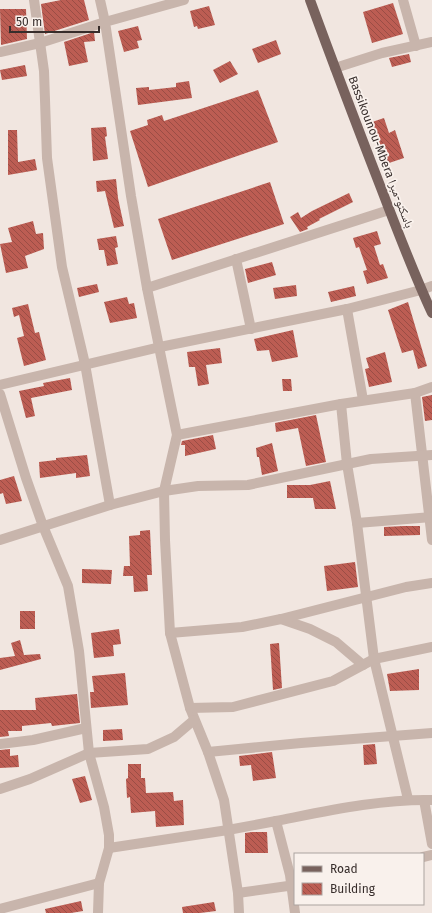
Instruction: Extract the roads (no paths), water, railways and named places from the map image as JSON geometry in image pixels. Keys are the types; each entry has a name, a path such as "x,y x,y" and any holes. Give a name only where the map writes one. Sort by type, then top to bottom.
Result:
{"main road":[{"name":"Bassikounou-Mbera باسكنو-مبرا","path":"310,0 421,290 432,313"}],"street":[{"path":"34,0 44,71 47,158 62,267 85,364 110,505"},
{"path":"100,0 105,22 120,129 147,288 177,435 164,491 170,633 190,708 208,752 224,800 238,893 239,913"},
{"path":"0,52 40,43 105,22 184,0"},
{"path":"403,0 416,46"},
{"path":"335,68 382,53 432,42"},
{"path":"147,288 390,210"},
{"path":"236,259 251,328"},
{"path":"0,385 160,347 347,309 432,286"},
{"path":"347,309 363,400"},
{"path":"177,435 432,388"},
{"path":"415,392 427,456 432,540"},
{"path":"0,394 26,478 68,586 78,651 89,753 104,807 109,835 109,848 98,884 98,913"},
{"path":"341,404 347,464 357,523 374,659 394,736 408,799"},
{"path":"0,540 110,505 164,491 198,486 248,485 371,459 427,456"},
{"path":"357,523 430,518"},
{"path":"170,633 242,627 281,619 406,587 432,583"},
{"path":"281,619 310,628 336,642 363,665"},
{"path":"190,708 233,707 332,682 374,659 432,647"},
{"path":"0,789 30,779 89,753 148,749 174,737 194,720"},
{"path":"0,744 33,740 86,728"},
{"path":"208,752 301,742 432,733"},
{"path":"109,848 228,830 343,808 408,799 428,800 432,844"},
{"path":"276,821 293,886 294,900"},
{"path":"0,909 98,884"},
{"path":"238,893 293,886"}]}
